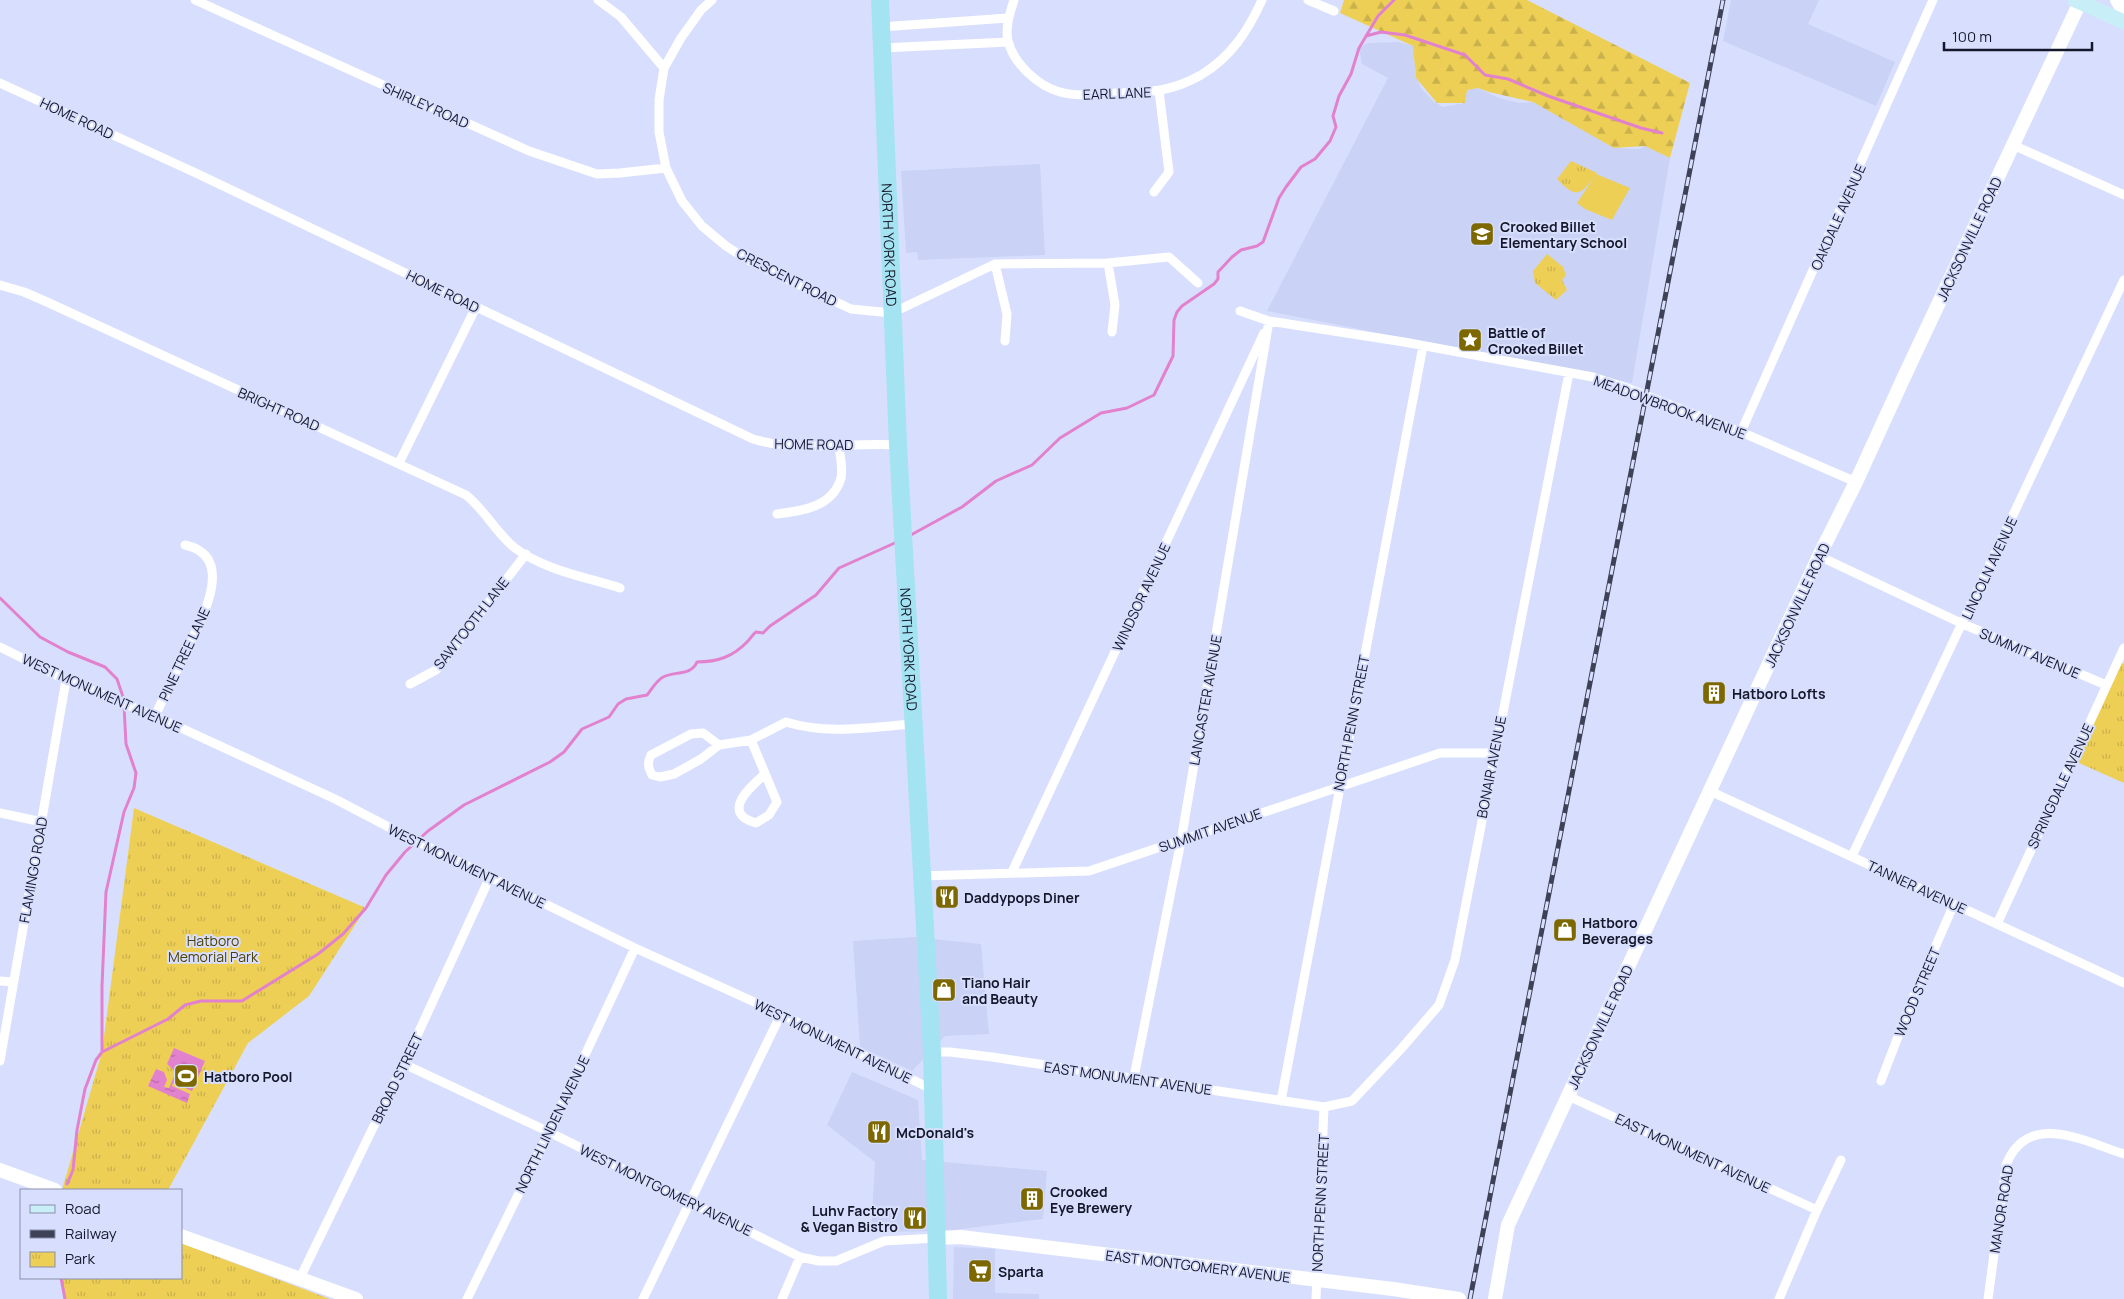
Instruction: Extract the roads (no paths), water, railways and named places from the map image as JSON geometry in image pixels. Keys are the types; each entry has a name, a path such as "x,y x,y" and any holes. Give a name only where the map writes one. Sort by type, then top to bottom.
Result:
{"highway":[{"name":"NORTH YORK ROAD","path":"880,0 898,446 932,1052 938,1299"}],"main road":[{"path":"2117,0 2124,11"},
{"path":"2079,1 2124,22"},
{"name":"JACKSONVILLE ROAD","path":"1495,1299 1508,1225 2079,1"},
{"path":"0,1170 52,1189"},
{"path":"182,1236 356,1299"},
{"name":"EAST MONTGOMERY AVENUE","path":"937,1238 961,1237 1459,1299"}],"street":[{"name":"SHIRLEY ROAD","path":"195,0 529,151 597,174 666,168"},
{"path":"598,0 621,17 664,68"},
{"name":"CRESCENT ROAD","path":"712,0 701,10 681,38 664,68 659,100 659,132 666,168 682,201 702,226 726,246 751,262 851,309 892,313"},
{"path":"882,48 1008,42 1008,18 1014,0"},
{"name":"EARL LANE","path":"1008,42 1018,60 1030,75 1045,86 1060,92 1077,95 1159,91 1201,75 1225,57 1245,33 1262,0"},
{"path":"1308,0 1334,11"},
{"name":"OAKDALE AVENUE","path":"1741,432 1933,0"},
{"path":"881,27 1008,18"},
{"name":"HOME ROAD","path":"0,82 198,174 752,438 767,443 898,446"},
{"path":"1154,192 1169,172 1159,91"},
{"path":"2013,145 2124,196"},
{"path":"892,313 995,264 1108,263 1169,257 1198,283"},
{"path":"1108,263 1115,305 1112,332"},
{"path":"995,264 1008,314 1005,342"},
{"name":"LINCOLN AVENUE","path":"1852,856 2124,280"},
{"name":"BRIGHT ROAD","path":"0,285 24,292 466,495 478,505 515,548 542,564 620,588"},
{"path":"399,463 476,307"},
{"name":"MEADOWBROOK AVENUE","path":"1240,311 1270,321 1423,346 1593,378 1624,387 1741,432 1856,482"},
{"name":"LANCASTER AVENUE","path":"1134,1078 1182,841 1270,321"},
{"name":"WINDSOR AVENUE","path":"1012,872 1270,321"},
{"name":"NORTH PENN STREET","path":"1281,1101 1423,346"},
{"name":"BONAIR AVENUE","path":"1324,1107 1352,1101 1439,1005 1455,960 1569,373"},
{"path":"776,514 812,507 827,500 834,493 841,477 839,446"},
{"name":"PINE TREE LANE","path":"155,716 204,613 211,591 211,569 208,560 203,552 185,545"},
{"name":"SAWTOOTH LANE","path":"410,684 436,670 526,554"},
{"name":"SUMMIT AVENUE","path":"1819,556 1963,624 2106,685"},
{"name":"WEST MONUMENT AVENUE","path":"0,647 66,680 155,716 335,799 422,844 635,948 781,1014 933,1090"},
{"name":"SPRINGDALE AVENUE","path":"1997,924 2124,648"},
{"name":"FLAMINGO ROAD","path":"0,1061 66,680"},
{"path":"719,745 702,732 691,734 651,755 648,762 649,769 652,774 660,777 674,774 701,759 719,745 751,740 786,722 806,728 827,730 914,724"},
{"path":"751,740 777,802 769,815 756,823 747,821 739,806 742,797 765,774"},
{"name":"SUMMIT AVENUE","path":"921,876 1089,871 1440,753 1494,753"},
{"name":"TANNER AVENUE","path":"1710,791 2124,983"},
{"path":"0,813 42,822"},
{"name":"BROAD STREET","path":"300,1278 404,1064 490,877"},
{"name":"WOOD STREET","path":"1881,1081 1912,1000 1954,904"},
{"name":"NORTH LINDEN AVENUE","path":"467,1299 635,948"},
{"path":"0,981 13,982"},
{"path":"643,1299 781,1014"},
{"name":"EAST MONUMENT AVENUE","path":"932,1052 971,1054 1324,1107"},
{"name":"WEST MONTGOMERY AVENUE","path":"404,1064 548,1132 800,1257 819,1261 836,1261 851,1256 876,1242 937,1238"},
{"name":"EAST MONUMENT AVENUE","path":"1568,1096 1818,1210"},
{"name":"NORTH PENN STREET","path":"1316,1299 1324,1107"},
{"name":"MANOR ROAD","path":"1988,1299 2006,1165 2011,1153 2019,1144 2029,1137 2043,1132 2056,1133 2124,1154"},
{"path":"1779,1299 1841,1160"},
{"path":"782,1299 800,1257"}],"water":[{"name":"Hatboro Pool","path":"174,1048 205,1061 192,1091 173,1083 172,1086 190,1094 187,1103 148,1086 156,1069 164,1072 167,1080 164,1087 169,1088 176,1072 167,1064"}],"waterway":[{"path":"909,536 962,507 996,481 1032,465 1060,438 1101,413 1127,408 1154,395 1173,356 1174,320 1177,312 1182,306 1214,284 1218,279 1218,272 1232,257 1241,250 1257,246 1263,242 1279,198 1286,187 1301,167 1315,159 1330,141 1336,127 1333,116 1339,96 1351,74 1359,48 1378,16 1394,0"},
{"path":"1366,36 1381,32 1405,35 1465,55 1485,75 1508,79 1548,96 1641,128 1662,133"},
{"path":"67,1184 73,1170 77,1130 85,1089 96,1060 102,1052 168,1019 185,1005 201,1001 242,1001 318,954 343,934 366,908 386,875 405,852 428,831 464,805 550,762 564,752 582,729 609,717 618,704 626,699 647,695 663,677 687,671 697,662 718,660 731,655 756,632 763,633 770,626 816,595 839,568 897,542"},
{"path":"0,598 40,637 68,652 105,667 117,679 124,700"},
{"path":"102,1052 102,986 106,892 124,812 134,788 136,773 126,744 124,706"},
{"path":"61,1279 65,1299"}],"railway":[{"path":"1470,1299 1723,0"}],"place":[{"name":"Crooked Billet Elementary School","path":"1482,234"},
{"name":"Battle of Crooked Billet","path":"1470,340"},
{"name":"Hatboro Lofts","path":"1714,693"},
{"name":"Daddypops Diner","path":"947,897"},
{"name":"Hatboro Beverages","path":"1565,930"},
{"name":"Tiano Hair and Beauty","path":"944,990"},
{"name":"Hatboro Pool","path":"186,1076"},
{"name":"McDonald's","path":"879,1132"},
{"name":"Crooked Eye Brewery","path":"1032,1199"},
{"name":"Luhv Factory & Vegan Bistro","path":"915,1218"},
{"name":"Sparta","path":"980,1271"}],"park label":[{"name":"Hatboro Memorial Park","path":"213,948"}]}
